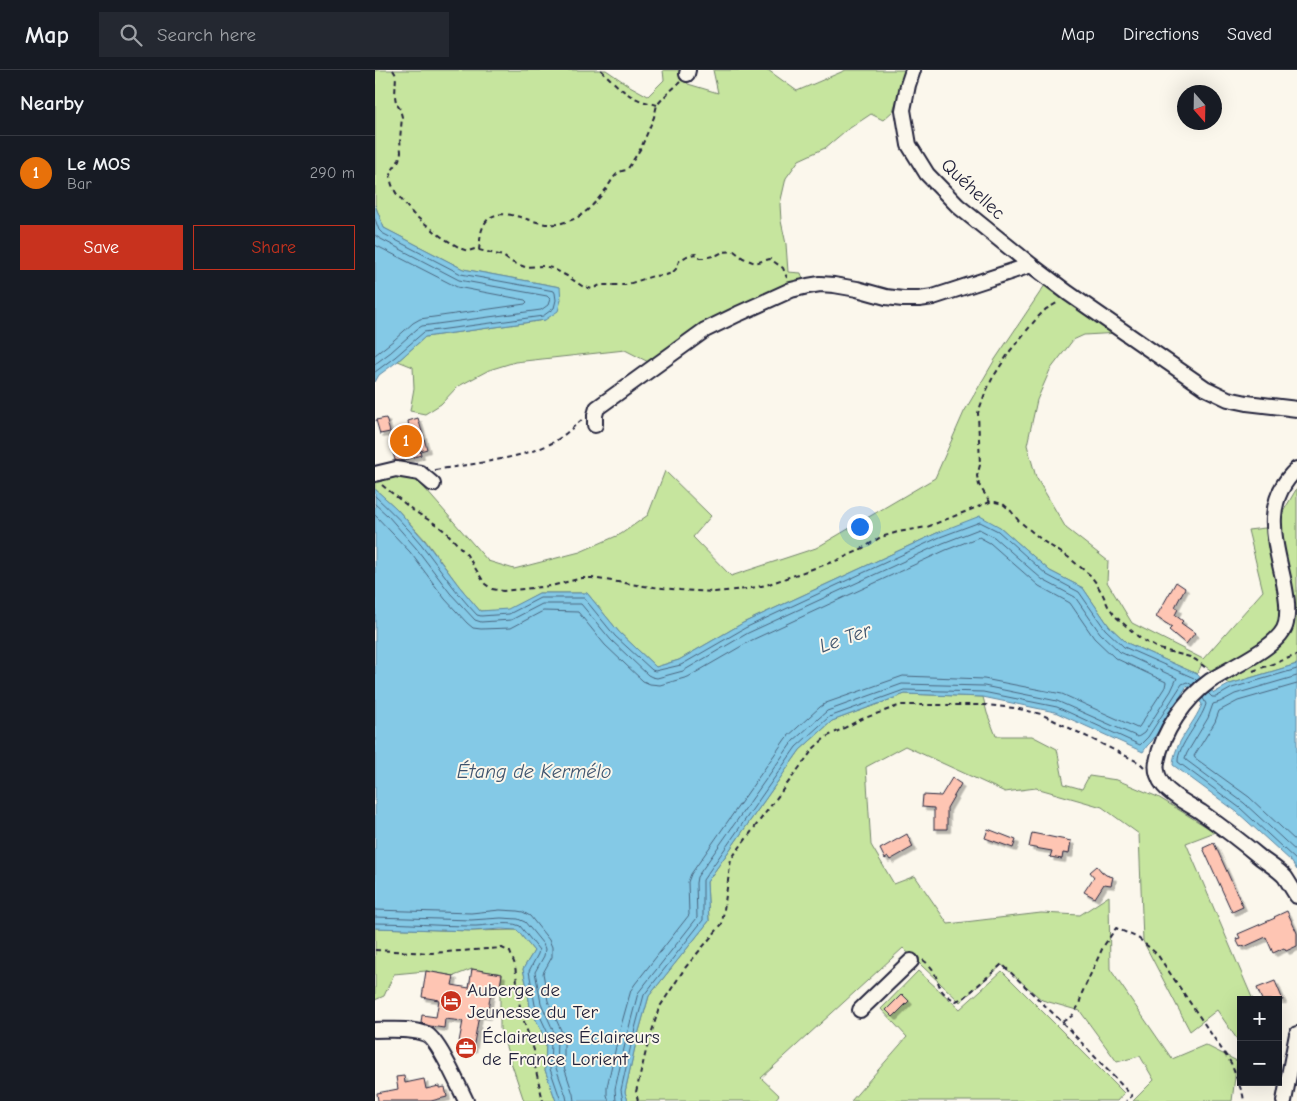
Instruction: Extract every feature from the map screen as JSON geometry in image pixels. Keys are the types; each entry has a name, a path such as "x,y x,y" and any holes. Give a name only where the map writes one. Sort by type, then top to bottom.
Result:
{"street":[{"name":"Quéhellec","path":"913,70 903,110 909,145 927,174 958,206 1068,293 1205,388 1228,399 1247,404 1297,409"},
{"path":"595,424 597,408 705,330 791,290 820,284 834,285 886,297 919,299 933,297 1031,265"},
{"path":"378,479 396,469 420,472 433,484"},
{"path":"1297,469 1284,483 1275,506 1276,546 1287,595 1288,611 1286,626 1279,638 1269,646 1211,680 1192,697 1179,714 1161,746 1156,767 1161,782 1165,787 1225,829 1284,876 1297,896"},
{"path":"860,1010 911,961"},
{"path":"375,1030 416,1031 428,1034 437,1044 463,1100"},
{"path":"1284,1101 1297,1034"}],"path":[{"path":"393,70 396,75 396,102 402,117 401,152 390,178 396,193 413,214 443,238 462,250 475,249 503,256 511,262 525,267 543,266 552,268 582,286 591,289 600,285 625,285 653,276 673,273 679,261 687,256 695,254 700,258 704,258 723,252 734,251 743,258 755,263 770,259 777,263 783,268 791,290"},
{"path":"601,70 626,92 642,101 657,105"},
{"path":"479,250 483,227 489,218 498,215 512,215 549,224 570,221 579,217 606,188 616,174 627,170 641,148 657,105 687,72"},
{"path":"990,502 979,485 977,476 980,465 979,413 984,396 992,379 1010,351 1037,318 1046,309 1062,300 1068,293"},
{"path":"420,472 503,458 543,447 555,441 597,408"},
{"path":"378,479 414,511 447,533 467,555 485,584 492,589 503,591 551,586 582,578 680,590 715,592 746,589 766,585 806,572 858,552 881,537 927,527 990,502 995,502 1003,504 1043,541 1068,557 1090,575 1116,617 1141,639 1159,649 1196,660 1211,680"},
{"path":"1249,672 1297,655"},
{"path":"638,1101 636,1092 659,1008 685,968 722,924 731,859 814,748 826,737 862,719 901,705 986,705 1015,708 1041,714 1140,763 1147,770"},
{"path":"1062,1022 1072,1016 1079,1005 1082,993 1103,947 1117,928 1138,938 1157,954 1231,1063 1244,1101"},
{"path":"375,950 432,953 502,948 510,952 515,964 520,1008 534,1050 543,1101"},
{"path":"911,961 921,958 934,970 939,987 945,996 956,1001 965,998 1002,964 1062,1022 1132,1096 1126,1101"}],"green space":[{"path":"375,70 606,70 648,96 664,80 663,70 679,70 688,84 718,93 713,70 768,70 797,91 846,70 907,70 893,111 883,120 871,114 844,132 825,148 799,160 786,178 780,204 788,272 801,273 805,285 738,314 658,367 625,350 515,362 489,370 457,387 441,404 425,414 410,411 414,388 413,367 398,361 425,337 545,320 560,287 463,269 384,228 375,205"},
{"path":"1045,285 1119,333 1084,335 1073,340 1050,370 1037,400 1027,445 1036,477 1066,528 1108,561 1107,582 1132,623 1203,659 1263,591 1248,530 1265,528 1280,517 1297,488 1297,664 1230,684 1202,664 1197,674 1127,643 1109,626 1083,588 1050,571 1000,527 939,532 743,623 679,660 656,667 619,632 587,593 539,593 508,610 480,611 425,540 396,508 375,489 375,479 396,469 417,476 426,490 488,561 514,569 580,552 621,534 648,515 665,471 711,516 693,537 731,576 816,548 935,478 964,412 994,361"},
{"path":"905,694 983,697 996,736 1032,736 1057,749 1064,784 1082,789 1089,776 1117,780 1158,797 1215,832 1186,843 1251,996 1237,996 1237,1039 1217,1010 1190,1031 1143,941 1139,834 1102,807 1036,788 1005,792 905,746 866,767 871,845 894,884 915,876 948,924 1041,913 1080,915 1109,896 1110,969 1172,1059 1205,1045 1237,1061 1232,1101 1133,1101 1154,1080 1140,1056 1117,1062 1080,1011 1042,1000 1002,965 960,1002 903,948 761,1078 779,1095 774,1101 628,1101 625,1092 649,996 709,921 707,882 800,750 832,721"},
{"path":"375,928 472,931 517,930 534,951 523,969 530,1007 546,1041 545,1070 556,1101 524,1101 500,1029 500,986 502,974 472,969 454,976 426,971 394,974 384,996 375,1000"},
{"path":"918,971 960,1009 1002,971 1124,1093 1117,1101 851,1101 907,1037 881,1009"}],"water":[{"path":"375,205 384,228 463,269 560,287 561,300 558,311 545,320 425,337 379,375 375,382"},
{"name":"Étang de Kermélo","path":"375,489 396,508 425,541 480,611 508,609 539,593 587,593 619,632 656,667 679,660 743,623 939,532 980,516 1000,527 1050,571 1083,588 1109,626 1127,643 1197,674 1214,693 1230,684 1297,664 1297,870 1291,861 1237,812 1173,765 1177,749 1202,704 1187,686 1143,752 1055,712 983,697 905,694 832,721 800,750 707,882 709,921 649,996 625,1092 628,1101 556,1101 545,1070 546,1041 530,1007 523,969 534,951 517,930 472,931 375,928"}],"building":[{"path":"386,418 390,432 380,434 376,420"},
{"path":"418,418 427,449 420,451 421,455 400,461 395,460 392,449 403,446 399,430 409,427 408,421"},
{"path":"1176,582 1185,588 1175,607 1178,609 1175,615 1183,621 1181,623 1195,633 1186,644 1169,630 1172,627 1156,617"},
{"path":"952,778 961,784 947,808 947,829 934,829 934,808 922,807 923,795 941,796"},
{"path":"988,829 1016,840 1013,848 985,838"},
{"path":"1032,833 1071,841 1069,854 1063,853 1062,859 1050,857 1052,851 1029,847"},
{"path":"907,834 913,847 890,860 888,857 885,859 880,849"},
{"path":"1214,843 1243,907 1232,912 1203,848"},
{"path":"1097,866 1106,875 1113,877 1111,885 1104,884 1095,898 1084,892 1094,877 1090,872"},
{"path":"1287,911 1297,933 1297,946 1286,951 1284,948 1273,953 1266,937 1240,947 1236,939 1240,938 1238,934"},
{"path":"472,969 502,974 500,986 492,985 487,1016 479,1015 473,1049 458,1047 463,1021 445,1019 444,1028 421,1023 422,1015 436,1017 439,1000 422,997 426,971 454,976 452,985 469,988"},
{"path":"1275,981 1281,996 1260,996 1257,988"},
{"path":"902,994 909,1001 893,1017 886,1010"},
{"path":"404,1076 405,1083 424,1079 426,1089 439,1086 439,1088 445,1087 447,1097 431,1101 378,1101 377,1093 398,1089 396,1077"}],"place":[{"name":"Le MOS","path":"406,441"},
{"name":"Auberge de Jeunesse du Ter","path":"451,1001"},
{"name":"Éclaireuses Éclaireurs de France Lorient","path":"466,1048"}],"water label":[{"name":"Le Ter","path":"845,638"}]}
